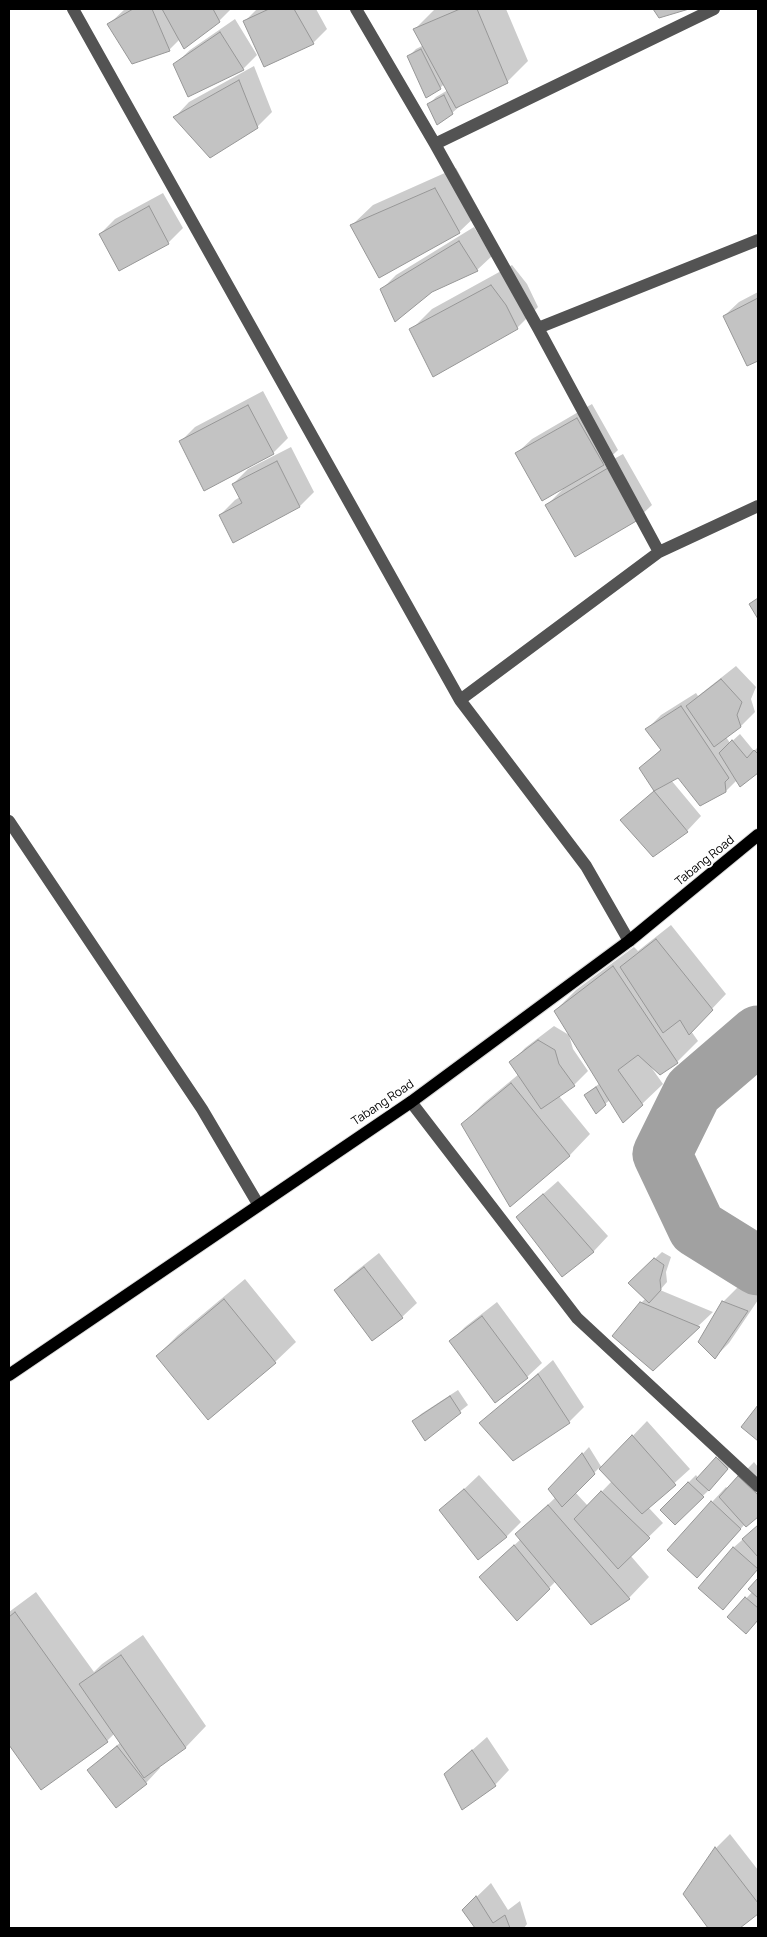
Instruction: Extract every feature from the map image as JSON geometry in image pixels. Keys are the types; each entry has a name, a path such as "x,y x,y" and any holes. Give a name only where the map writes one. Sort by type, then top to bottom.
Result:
{"main road":[{"name":"Tabang Road","path":"9,1375 258,1204 411,1102 629,941 758,835"}],"street":[{"path":"73,9 460,700 586,866 629,941"},
{"path":"356,9 435,144 538,328 659,552"},
{"path":"435,144 714,9"},
{"path":"538,328 758,240"},
{"path":"460,700 659,552 758,506"},
{"path":"9,822 202,1109 258,1204"},
{"path":"411,1102 577,1318 758,1486"}],"building":[{"path":"133,9 152,9 170,51 132,64 107,24"},
{"path":"162,9 213,9 220,22 184,49"},
{"path":"269,9 294,9 314,44 264,67 243,21"},
{"path":"460,9 477,9 508,83 456,108 413,29"},
{"path":"653,9 689,9 659,18"},
{"path":"220,32 244,70 188,97 173,64"},
{"path":"421,49 441,89 426,98 407,56"},
{"path":"239,80 258,128 210,158 173,117"},
{"path":"444,95 453,114 437,125 427,104"},
{"path":"435,188 460,233 379,278 350,225"},
{"path":"149,206 169,244 119,271 99,234"},
{"path":"459,241 478,271 432,292 395,322 380,289"},
{"path":"491,285 506,305 518,329 433,377 409,329"},
{"path":"758,298 758,361 747,366 723,316"},
{"path":"248,405 274,454 204,491 179,441"},
{"path":"577,418 604,465 542,501 515,453"},
{"path":"277,461 300,507 233,543 219,515 242,503 232,484"},
{"path":"608,468 638,520 575,557 545,505"},
{"path":"758,598 758,619 749,604"},
{"path":"721,679 742,702 737,715 741,727 714,747 686,706"},
{"path":"681,706 729,778 725,782 726,792 700,806 678,778 654,791 639,768 661,750 645,729"},
{"path":"732,740 747,758 754,750 758,754 758,773 740,787 719,753"},
{"path":"654,791 688,832 653,857 620,820"},
{"path":"656,939 713,1010 689,1035 680,1020 663,1033 620,967"},
{"path":"613,966 678,1063 660,1075 638,1055 618,1070 643,1105 623,1123 554,1011"},
{"path":"538,1040 555,1050 559,1064 575,1086 541,1109 509,1062"},
{"path":"511,1083 570,1156 510,1207 461,1124"},
{"path":"596,1087 606,1105 596,1114 584,1095"},
{"path":"543,1194 594,1252 562,1277 516,1217"},
{"path":"654,1258 664,1265 660,1280 661,1290 649,1303 628,1283"},
{"path":"364,1267 403,1318 372,1341 334,1290"},
{"path":"224,1299 276,1363 208,1420 156,1356"},
{"path":"722,1301 748,1311 715,1359 698,1342"},
{"path":"640,1302 700,1327 653,1371 612,1336"},
{"path":"482,1316 528,1378 495,1403 449,1341"},
{"path":"538,1374 570,1423 513,1461 479,1423"},
{"path":"450,1396 461,1413 425,1441 412,1421"},
{"path":"758,1405 758,1441 741,1427"},
{"path":"632,1435 676,1485 642,1514 599,1469"},
{"path":"582,1453 595,1474 562,1507 548,1489"},
{"path":"716,1457 728,1469 709,1491 696,1479"},
{"path":"738,1476 758,1495 758,1517 746,1527 719,1497"},
{"path":"688,1482 704,1497 675,1525 660,1510"},
{"path":"464,1489 507,1537 478,1560 439,1510"},
{"path":"601,1491 650,1538 618,1569 574,1519"},
{"path":"711,1501 741,1529 697,1578 667,1550"},
{"path":"548,1505 630,1599 591,1625 515,1534"},
{"path":"758,1525 758,1557 742,1539"},
{"path":"514,1545 550,1589 517,1621 479,1577"},
{"path":"733,1547 758,1569 723,1610 698,1588"},
{"path":"758,1578 758,1598 748,1589"},
{"path":"745,1597 758,1608 758,1620 746,1634 727,1617"},
{"path":"15,1612 108,1742 41,1790 9,1745 9,1617"},
{"path":"121,1655 186,1748 144,1778 79,1684"},
{"path":"117,1746 147,1784 116,1808 87,1770"},
{"path":"472,1750 496,1786 462,1810 444,1774"},
{"path":"715,1847 758,1903 758,1914 740,1928 708,1928 683,1894"},
{"path":"476,1896 493,1923 505,1915 510,1928 475,1928 462,1910"}],"waterway":[{"path":"758,1035 693,1091 662,1154 697,1228 758,1266"}]}
